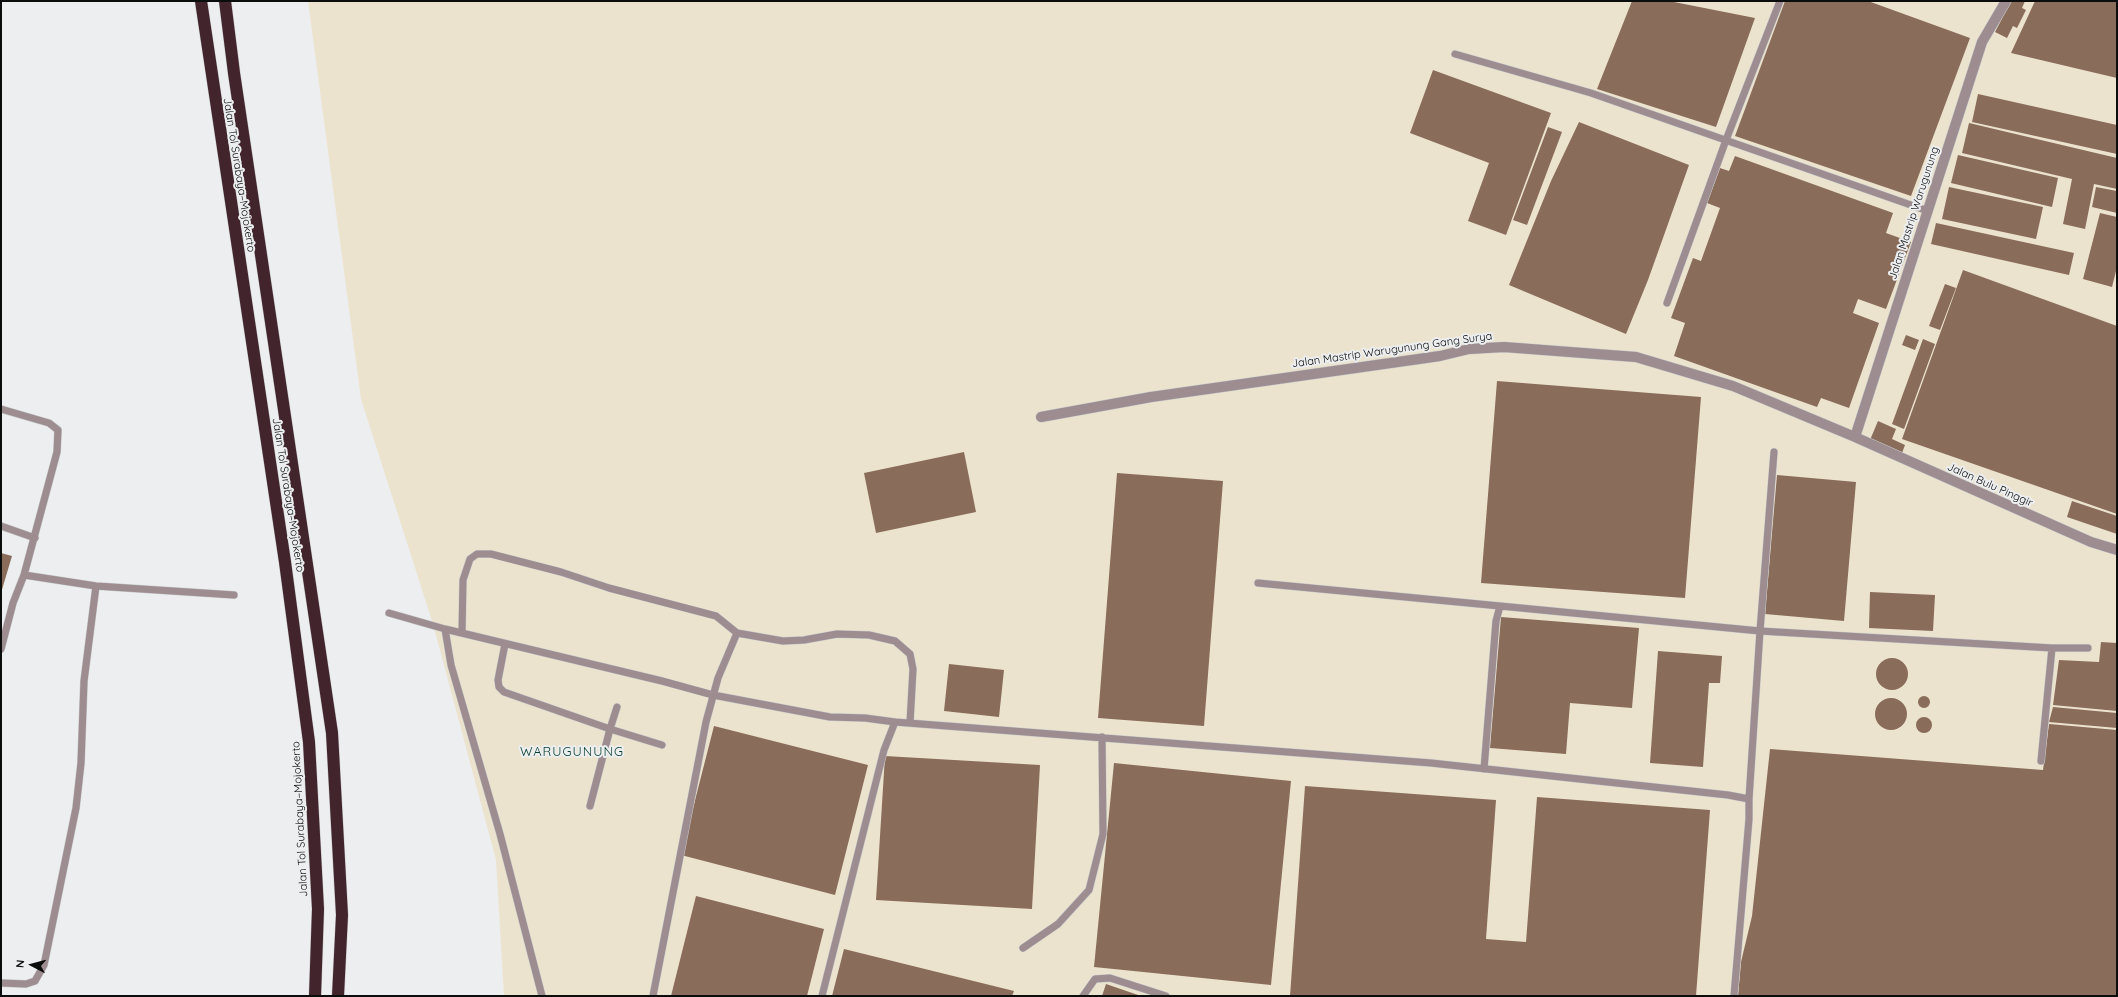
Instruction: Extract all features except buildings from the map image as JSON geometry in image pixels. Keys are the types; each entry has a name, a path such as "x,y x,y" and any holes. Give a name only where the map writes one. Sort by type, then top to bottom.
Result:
{"highway":[{"name":"Jalan Tol Surabaya–Mojokerto","path":"201,1 285,562 309,742 318,910 315,996"},
{"name":"Jalan Tol Surabaya–Mojokerto","path":"225,1 234,73 332,733 342,915 338,996"}],"street":[{"name":"Jalan Mastrip Warugunung","path":"1856,437 1982,42 2006,1"},
{"name":"Jalan Mastrip Warugunung Gang Surya","path":"1041,417 1151,397 1440,356 1469,349 1504,347 1636,357 1733,386 1856,437"},
{"name":"Jalan Bulu Pinggir","path":"1856,437 2091,542 2117,550"}],"lane":[{"path":"1667,303 1726,140 1780,1"},
{"path":"1455,54 1591,93 1928,211"},
{"path":"1,409 49,423 58,430 57,452 35,538 24,575 13,603 1,649"},
{"path":"1734,996 1749,818 1760,631 1774,452"},
{"path":"1,526 35,538"},
{"path":"462,633 463,580 470,559 477,554 491,554 561,572 609,588 716,616 737,633 783,641 804,640 837,634 869,635 895,642 910,654 913,669 910,723"},
{"path":"24,575 96,586 234,595"},
{"path":"1258,583 1760,631 2052,648 2088,648"},
{"path":"1,983 26,984 34,981 44,965 76,808 81,762 84,681 96,586"},
{"path":"1484,769 1496,621 1500,606"},
{"path":"389,613 445,629 662,681 713,695 830,718 865,718 895,722 1102,737 1484,769 1728,795 1749,799"},
{"path":"445,629 450,665 500,834 542,996"},
{"path":"653,996 700,752 713,695 737,633"},
{"path":"505,644 498,680 499,687 504,692 662,745"},
{"path":"2041,761 2052,648"},
{"path":"590,806 610,728 617,708"},
{"path":"822,996 884,750 895,722"},
{"path":"1023,948 1058,924 1089,890 1103,834 1102,737"},
{"path":"1083,996 1095,979 1110,978 1166,996"}],"shaded area":[{"path":"308,1 2117,1 2117,996 504,996 496,860 433,624 361,399"}],"district":[{"name":"WARUGUNUNG","path":"572,752"}]}
